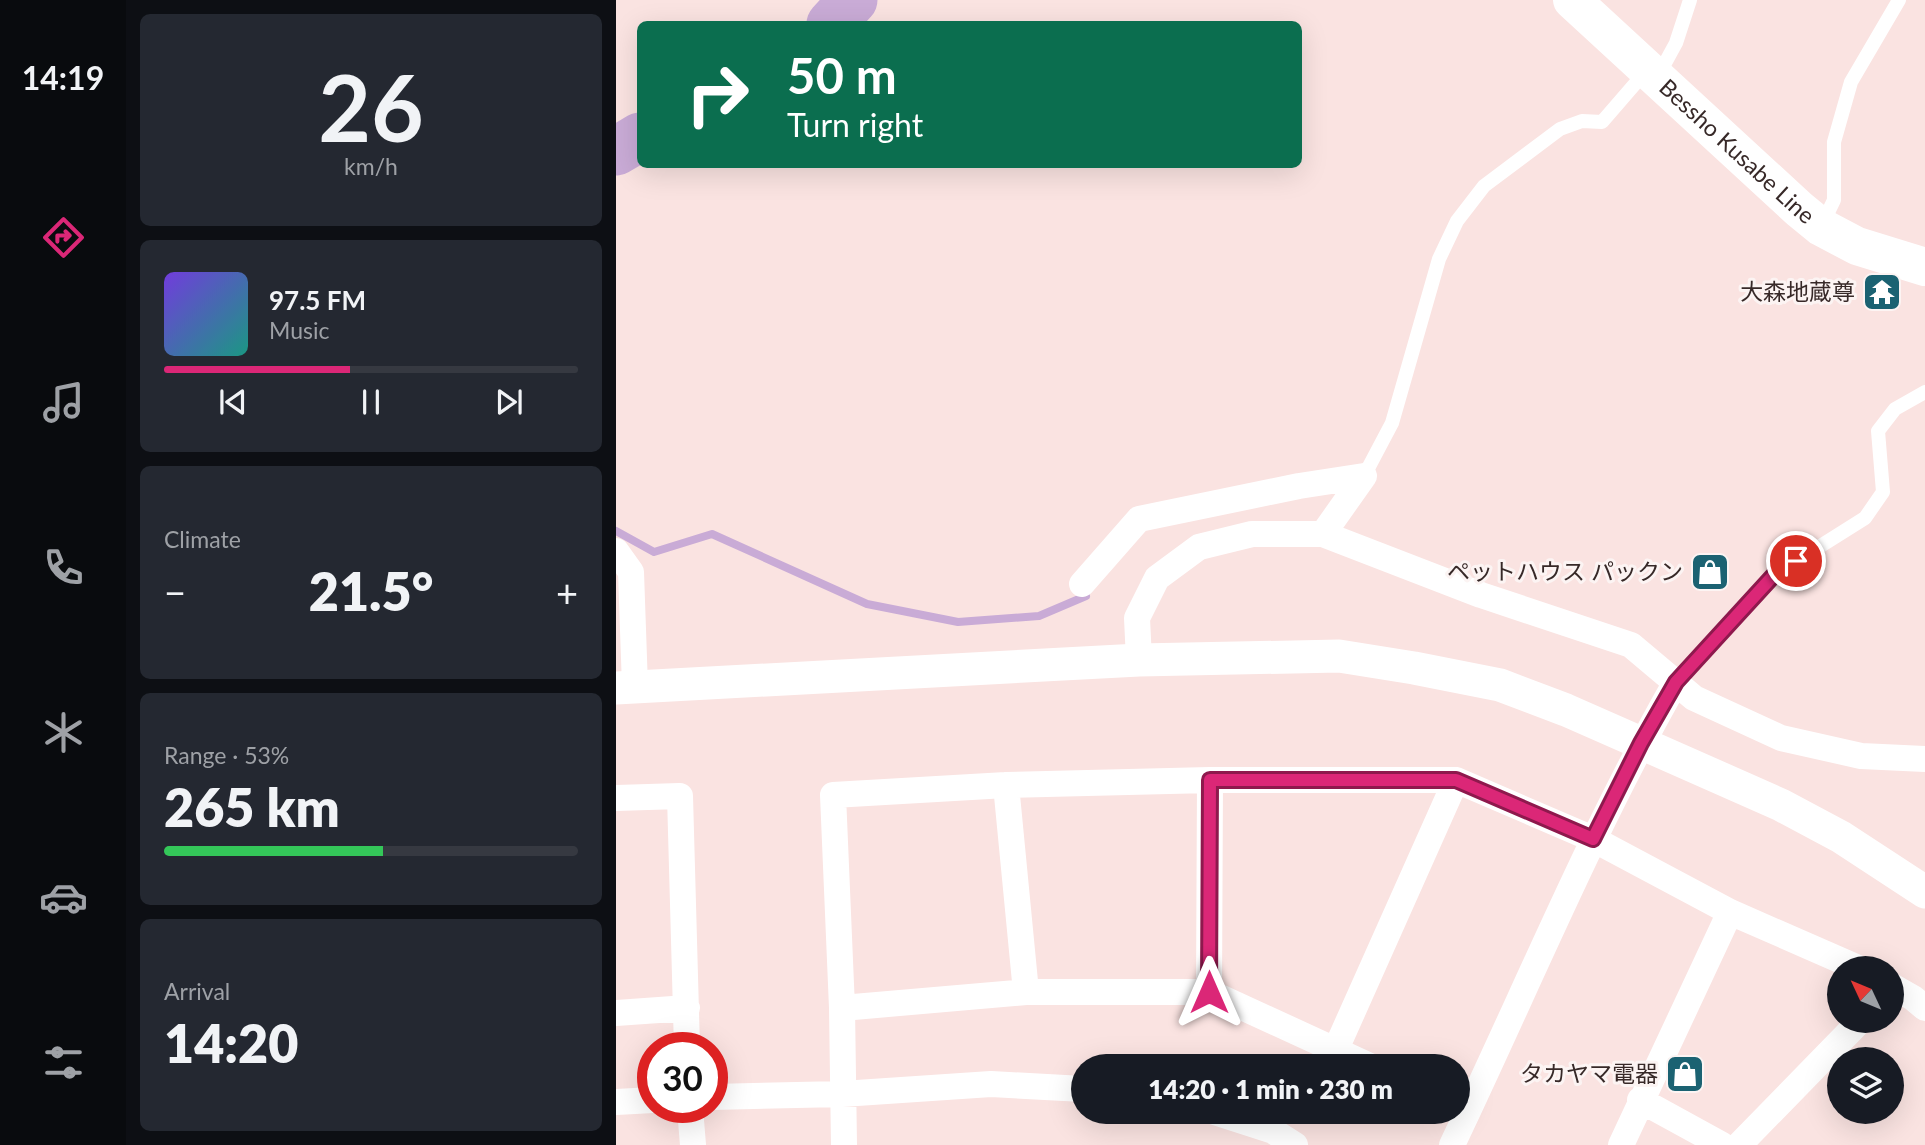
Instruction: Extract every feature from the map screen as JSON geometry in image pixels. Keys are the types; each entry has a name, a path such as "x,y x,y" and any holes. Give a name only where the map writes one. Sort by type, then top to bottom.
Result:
{"main road":[{"name":"Bessho Kusabe Line","path":"1572,0 1821,227 1857,246 1925,267"}],"street":[{"path":"1324,534 1364,476"},
{"path":"1082,584 1139,519 1299,486 1364,476"},
{"path":"1139,660 1137,618 1157,578 1199,547 1252,534 1324,534 1481,595 1631,645 1694,698 1781,738 1861,756 1925,760"},
{"path":"616,551 631,572 626,687 1139,660 1339,656 1414,667 1500,685 1641,743 1781,805 1841,837 1925,892"},
{"path":"1470,1096 1593,839 1641,743 1676,682"},
{"path":"1209,992 1210,780"},
{"path":"844,1145 842,1008 833,794 1006,785 1210,780 1456,780 1593,839 1730,912 1831,956"},
{"path":"1336,1049 1456,780"},
{"path":"1006,785 1026,992"},
{"path":"616,798 680,796 687,1032"},
{"path":"1621,1145 1730,912"},
{"path":"842,1008 1026,992 1209,992 1346,1054"},
{"path":"1904,993 1925,1008"},
{"path":"616,1013 687,1008"},
{"path":"1739,1145 1848,1033"},
{"path":"728,1097 842,1094 991,1084 1071,1088"},
{"path":"1640,1100 1722,1145"},
{"path":"616,1102 637,1101"},
{"path":"691,1123 693,1145"},
{"path":"1251,1124 1273,1131 1295,1145"},
{"path":"1452,1145 1459,1124"}],"lane":[{"path":"1364,476 1392,423 1439,259 1457,221 1484,186 1560,129 1582,121 1602,122 1652,73 1676,43 1690,0"},
{"path":"1821,227 1835,200 1834,142 1851,82 1899,0"},
{"path":"1676,682 1773,576 1865,518 1883,492 1878,431 1895,409 1925,391"}],"waterway":[{"path":"834,21 853,0"},
{"path":"616,151 637,139"},
{"path":"616,531 654,552 712,534 867,604 958,622 1039,616 1086,596"}],"place":[{"name":"大森地蔵尊","path":"1882,292"},
{"name":"ペットハウス パックン","path":"1710,572"},
{"name":"タカヤマ電器","path":"1685,1074"}],"route":[{"path":"1209,992 1210,780 1456,780 1593,839 1641,743 1676,682 1773,576 1796,561"}]}
